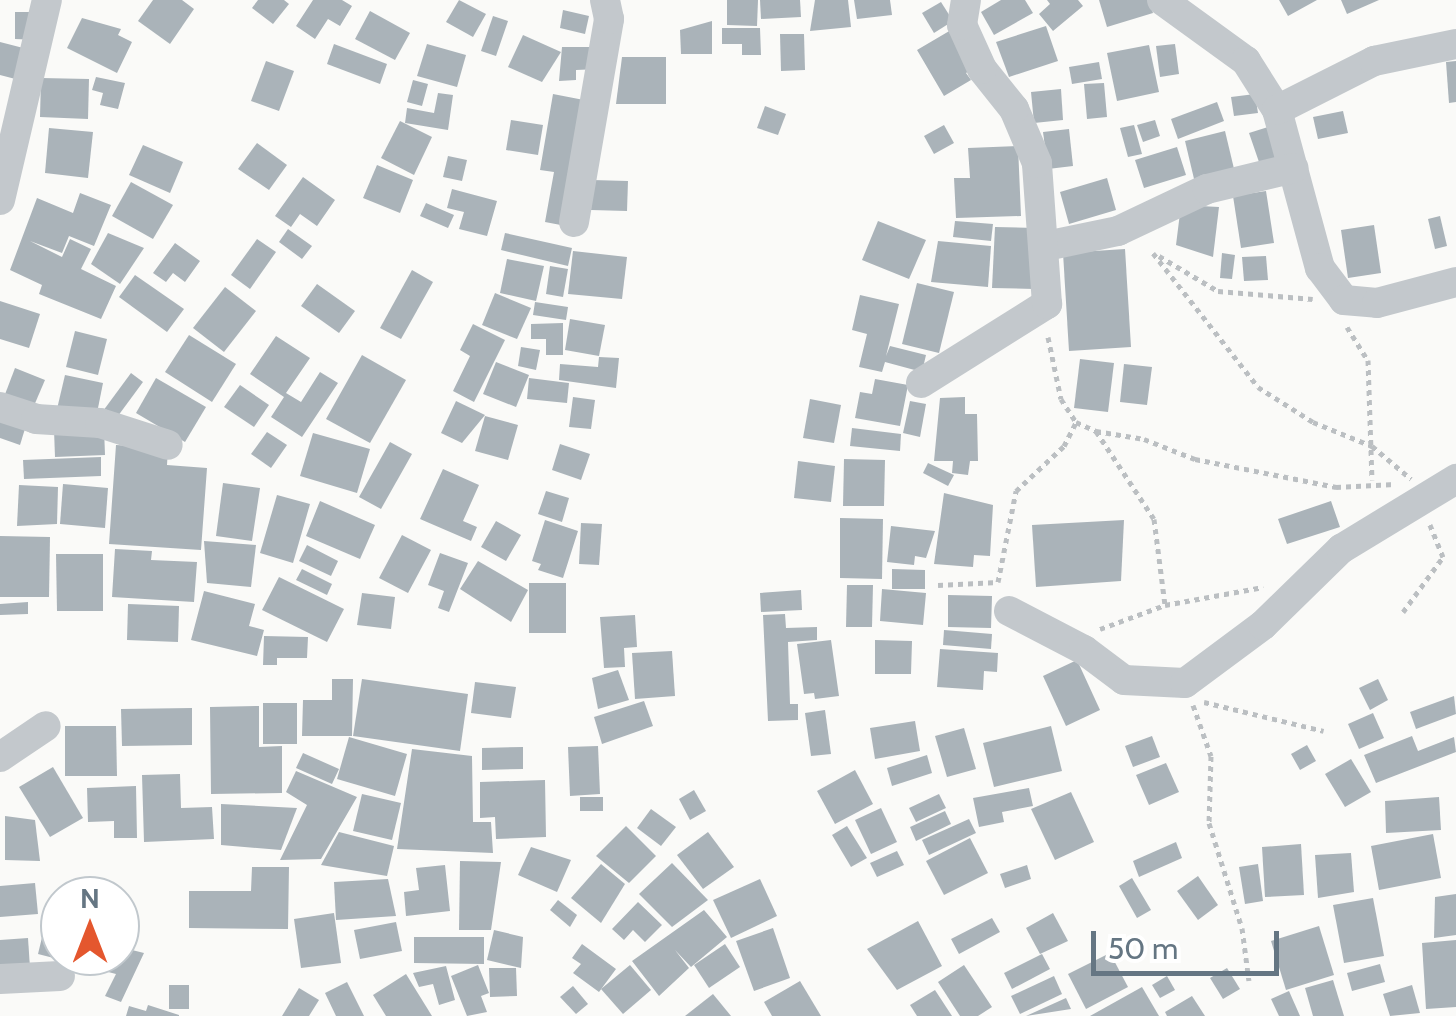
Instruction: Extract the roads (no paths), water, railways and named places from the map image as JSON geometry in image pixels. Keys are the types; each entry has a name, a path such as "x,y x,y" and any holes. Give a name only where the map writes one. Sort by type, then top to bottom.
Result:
{"street":[{"path":"0,200 47,0"},
{"path":"574,222 609,19 605,0"},
{"path":"921,383 1047,304 1046,246 1037,163 1014,109 982,70 962,25 966,0"},
{"path":"1162,0 1228,43 1277,110 1320,268 1336,300 1377,303 1456,282"},
{"path":"1277,110 1374,62 1456,44"},
{"path":"1046,246 1118,231 1206,189 1294,168"},
{"path":"0,408 36,419 100,423 168,445"},
{"path":"1009,611 1070,642 1124,680 1185,684 1306,583 1341,548 1456,479"},
{"path":"0,756 46,726"},
{"path":"0,979 60,976"}]}
